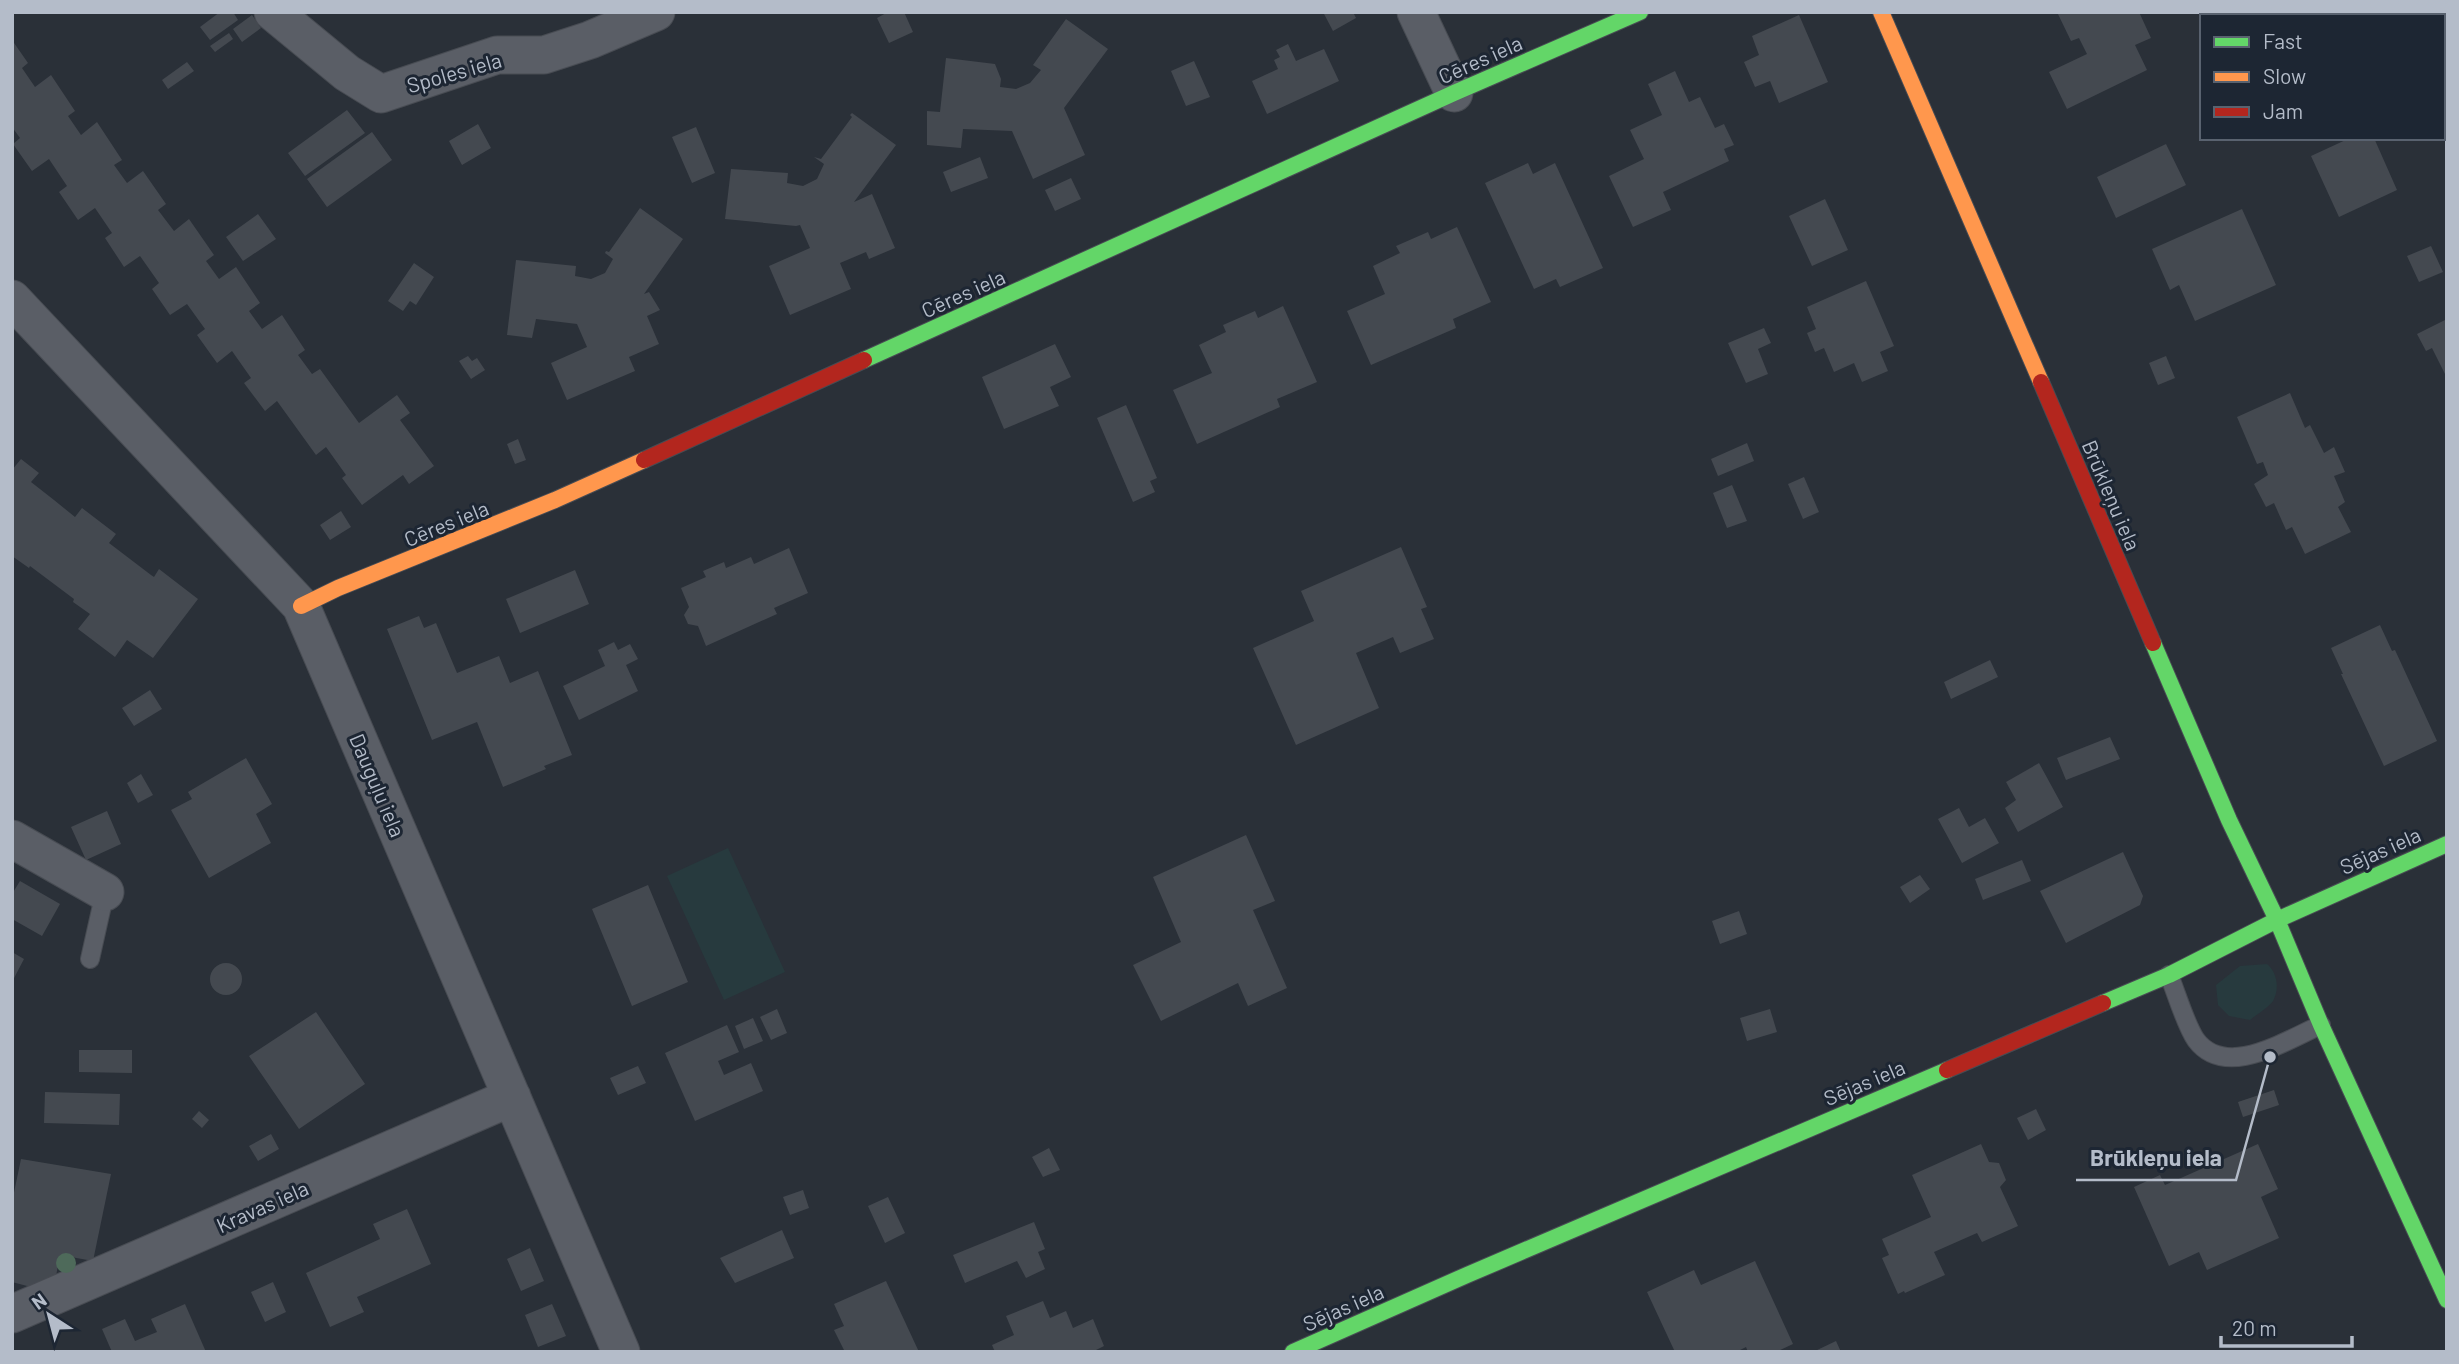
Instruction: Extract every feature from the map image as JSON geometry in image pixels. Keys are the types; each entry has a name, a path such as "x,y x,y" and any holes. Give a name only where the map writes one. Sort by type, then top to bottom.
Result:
{"street":[{"name":"Spoles iela","path":"273,12 347,73 381,94 497,55 544,55 590,40 656,12"},
{"path":"1416,12 1454,93"},
{"name":"Cēres iela","path":"301,606 338,588 568,495 1454,93 1640,12"},
{"name":"Brūkleņu iela","path":"1881,12 2218,795 2277,920 2321,1025 2447,1300"},
{"name":"Dauguļu iela","path":"12,299 301,606 621,1352"},
{"path":"12,839 105,892"},
{"name":"Sējas iela","path":"1293,1352 2169,975 2277,920 2447,844"},
{"name":"Kravas iela","path":"12,1314 512,1097"}],"lane":[{"path":"90,959 105,892"},
{"path":"2169,975 2195,1039 2206,1050 2221,1058 2238,1059 2254,1054 2321,1025"}],"green space":[{"path":"728,848 785,972 724,1000 667,876"},
{"path":"2267,964 2276,981 2273,1001 2250,1020 2229,1016 2218,1005 2216,985 2240,966"}],"building":[{"path":"220,12 233,12 238,20 210,40 200,27"},
{"path":"888,12 904,12 913,32 889,43 877,18"},
{"path":"1323,12 1353,12 1356,18 1333,31"},
{"path":"2057,12 2139,12 2151,38 2135,45 2147,70 2067,109 2049,72 2087,54 2079,38 2071,41"},
{"path":"2447,12 2447,56 2445,57 2445,14 2406,14"},
{"path":"252,15 261,28 242,42 233,29"},
{"path":"1799,15 1828,82 1779,103 1770,81 1755,87 1744,62 1759,55 1752,36"},
{"path":"1066,19 1108,49 1064,108 1085,155 1033,179 1012,131 963,129 961,148 927,145 927,111 940,112 946,58 995,64 1001,79 1000,87 1016,89 1030,83 1041,70 1033,65"},
{"path":"229,33 233,39 215,52 210,46"},
{"path":"12,40 28,63 22,68 35,87 51,75 75,111 68,116 81,135 97,122 122,160 114,165 127,183 143,171 166,204 158,210 174,231 189,219 214,255 206,261 219,279 236,267 260,303 249,311 262,329 282,315 305,350 298,355 312,374 320,369 359,423 397,395 410,413 400,420 434,466 409,484 403,475 362,505 342,478 346,475 326,447 316,455 277,401 265,411 244,383 251,378 232,351 217,363 197,335 205,329 187,304 170,315 152,289 159,283 140,256 124,267 105,238 112,233 95,208 78,220 59,192 67,186 49,159 32,171 13,144 20,138 12,127"},
{"path":"1288,44 1296,61 1324,49 1339,81 1267,114 1252,81 1278,69 1274,60 1280,57 1276,50"},
{"path":"1194,61 1210,97 1186,106 1171,71"},
{"path":"187,62 194,71 168,89 162,80"},
{"path":"1675,71 1689,102 1700,97 1715,128 1724,124 1734,145 1724,149 1729,161 1663,192 1671,210 1633,227 1609,176 1644,159 1630,130 1662,115 1648,84"},
{"path":"347,110 365,133 305,176 288,153"},
{"path":"852,113 896,145 854,202 872,194 895,248 869,259 866,252 840,263 851,289 790,315 769,266 810,248 800,225 725,219 731,169 788,173 787,183 803,186 817,179 824,164 814,157 821,159 852,117"},
{"path":"478,124 491,148 462,165 449,141"},
{"path":"696,127 715,173 692,183 672,137"},
{"path":"372,132 392,160 327,207 307,179"},
{"path":"2346,140 2375,140 2397,190 2339,217 2311,156"},
{"path":"2166,144 2186,185 2116,218 2097,177"},
{"path":"980,157 988,178 951,192 943,172"},
{"path":"1528,163 1533,174 1555,163 1603,268 1560,287 1556,279 1534,289 1485,183"},
{"path":"1071,178 1081,199 1055,211 1045,190"},
{"path":"1825,199 1848,250 1812,266 1789,216"},
{"path":"640,208 683,239 644,294 649,292 660,310 647,316 659,344 629,357 635,371 567,400 551,363 587,347 577,324 536,319 532,338 507,335 516,260 576,266 575,276 591,279 605,273 613,259 606,251 609,252"},
{"path":"2242,209 2276,285 2195,321 2179,285 2170,290 2152,249"},
{"path":"258,214 276,239 243,261 226,237"},
{"path":"1457,227 1491,302 1453,319 1456,328 1371,365 1347,311 1385,294 1373,266 1400,253 1396,246 1428,232 1431,239"},
{"path":"2431,246 2443,272 2419,282 2407,256"},
{"path":"414,263 434,277 416,305 410,301 403,311 388,301"},
{"path":"1866,281 1894,346 1880,352 1888,371 1862,382 1854,363 1834,372 1824,348 1815,352 1807,333 1816,329 1807,307"},
{"path":"1283,306 1317,382 1277,399 1280,407 1197,444 1173,390 1212,373 1199,345 1226,332 1223,325 1255,311 1258,318"},
{"path":"2447,319 2447,378 2432,348 2426,351 2417,334"},
{"path":"1764,328 1771,343 1758,349 1768,374 1746,383 1728,343"},
{"path":"1055,344 1071,377 1050,387 1059,406 1004,429 982,377"},
{"path":"468,356 472,361 477,358 485,370 471,379 459,361"},
{"path":"2166,356 2175,378 2158,385 2149,363"},
{"path":"2290,393 2305,428 2310,425 2324,453 2334,447 2345,472 2334,476 2345,502 2338,507 2351,532 2305,554 2292,527 2286,530 2274,503 2266,507 2254,484 2268,475 2263,462 2257,464 2237,417"},
{"path":"1126,405 1157,478 1150,481 1155,492 1133,502 1097,418"},
{"path":"518,439 526,460 515,464 507,444"},
{"path":"1747,443 1754,461 1718,476 1711,459"},
{"path":"21,459 39,473 31,482 75,517 82,508 116,534 109,543 154,577 159,569 198,599 153,658 127,640 115,657 78,629 90,614 30,566 29,568 12,556 12,470"},
{"path":"1804,477 1819,512 1803,519 1788,484"},
{"path":"1732,485 1747,521 1727,528 1713,493"},
{"path":"341,511 351,527 330,540 320,525"},
{"path":"1401,547 1427,607 1421,609 1434,639 1400,653 1393,637 1356,653 1379,708 1296,745 1253,648 1314,621 1301,591"},
{"path":"789,548 808,593 774,608 777,614 706,646 698,626 688,624 684,615 689,607 681,588 706,577 703,571 724,562 726,568 751,557 754,564"},
{"path":"575,570 589,604 520,633 506,599"},
{"path":"419,616 424,628 436,623 457,673 499,656 510,683 538,671 572,755 503,787 477,722 432,740 387,629"},
{"path":"2380,625 2392,651 2395,650 2437,741 2384,766 2331,648"},
{"path":"614,642 618,650 630,644 638,659 626,665 638,691 579,720 563,686 605,666 598,650"},
{"path":"1990,660 1998,677 1951,699 1944,682"},
{"path":"150,690 162,709 134,726 122,708"},
{"path":"2110,737 2120,759 2066,780 2057,758"},
{"path":"246,758 272,804 256,814 271,843 209,878 171,810 192,799 188,792"},
{"path":"2039,763 2063,807 2018,832 2005,808 2016,800 2006,782"},
{"path":"141,774 153,795 138,803 127,783"},
{"path":"1959,808 1969,827 1985,818 1999,843 1962,863 1938,819"},
{"path":"107,811 121,844 86,860 71,827"},
{"path":"1246,835 1275,901 1253,910 1287,988 1248,1006 1238,983 1161,1021 1133,965 1181,942 1153,877"},
{"path":"2123,852 2143,896 2140,905 2066,943 2040,891"},
{"path":"2022,860 2031,881 1983,900 1975,879"},
{"path":"1920,875 1930,889 1910,903 1900,887"},
{"path":"20,881 60,904 42,936 12,919 12,894"},
{"path":"648,885 688,982 632,1006 592,909"},
{"path":"1739,911 1747,934 1720,944 1712,921"},
{"path":"12,952 24,959 12,982"},
{"path":"226,963 237,968 242,979 237,990 226,995 215,990 210,979 215,968"},
{"path":"777,1009 787,1033 771,1040 760,1017"},
{"path":"1770,1009 1777,1032 1747,1041 1740,1018"},
{"path":"316,1012 365,1084 299,1129 249,1056"},
{"path":"753,1018 763,1041 744,1049 735,1026"},
{"path":"727,1025 739,1052 718,1061 724,1075 751,1063 763,1091 695,1121 665,1053"},
{"path":"79,1050 132,1050 132,1073 79,1072"},
{"path":"638,1066 646,1083 618,1095 610,1078"},
{"path":"2274,1090 2279,1105 2243,1117 2238,1102"},
{"path":"45,1092 120,1094 119,1125 44,1123"},
{"path":"2036,1109 2046,1130 2028,1140 2017,1118"},
{"path":"199,1111 209,1120 202,1128 192,1119"},
{"path":"271,1134 279,1149 258,1161 249,1146"},
{"path":"1981,1144 1989,1162 1999,1163 2006,1180 2000,1187 2018,1226 1982,1242 1977,1233 1934,1252 1945,1275 1898,1294 1882,1258 1889,1255 1882,1239 1931,1217 1912,1175"},
{"path":"2258,1144 2278,1189 2261,1197 2279,1238 2207,1270 2199,1252 2169,1266 2134,1187 2160,1175 2165,1185"},
{"path":"1049,1148 1060,1170 1043,1177 1032,1157"},
{"path":"21,1159 111,1174 93,1261 60,1255 56,1276 31,1287 12,1282 12,1202"},
{"path":"803,1190 809,1208 790,1215 783,1197"},
{"path":"888,1197 905,1233 885,1243 868,1206"},
{"path":"407,1209 431,1264 357,1297 364,1312 330,1327 306,1273 380,1239 373,1224"},
{"path":"1034,1222 1045,1249 1038,1252 1045,1269 1026,1278 1017,1261 965,1283 953,1255"},
{"path":"782,1230 794,1258 735,1283 720,1258"},
{"path":"530,1248 544,1281 521,1291 507,1259"},
{"path":"1755,1261 1793,1344 1776,1352 1748,1352 1746,1347 1736,1352 1675,1352 1647,1292 1694,1270 1701,1285"},
{"path":"886,1281 919,1352 845,1352 834,1330 844,1326 834,1304"},
{"path":"273,1282 286,1312 265,1322 251,1292"},
{"path":"1043,1301 1050,1318 1066,1311 1073,1328 1093,1319 1104,1346 1092,1352 995,1352 992,1345 1014,1335 1006,1316"},
{"path":"185,1304 206,1352 112,1352 102,1329 125,1319 135,1341 157,1332 151,1319"},
{"path":"552,1304 566,1336 538,1347 525,1315"},
{"path":"1836,1341 1841,1352 1813,1352"}],"traffic: fast":[{"path":"864,360 1454,93 1640,12"},
{"path":"2153,643 2229,820 2277,920 2321,1025 2447,1300"},
{"path":"2103,1003 2169,975 2277,920 2447,844"},
{"path":"1293,1352 1947,1070"}],"traffic: slow":[{"path":"1881,12 2041,382"},
{"path":"301,606 644,460"}],"traffic: jam":[{"path":"644,460 864,360"},
{"path":"2041,382 2153,643"},
{"path":"1947,1070 2103,1003"}],"place":[{"name":"Brūkleņu iela","path":"2270,1057"}]}
